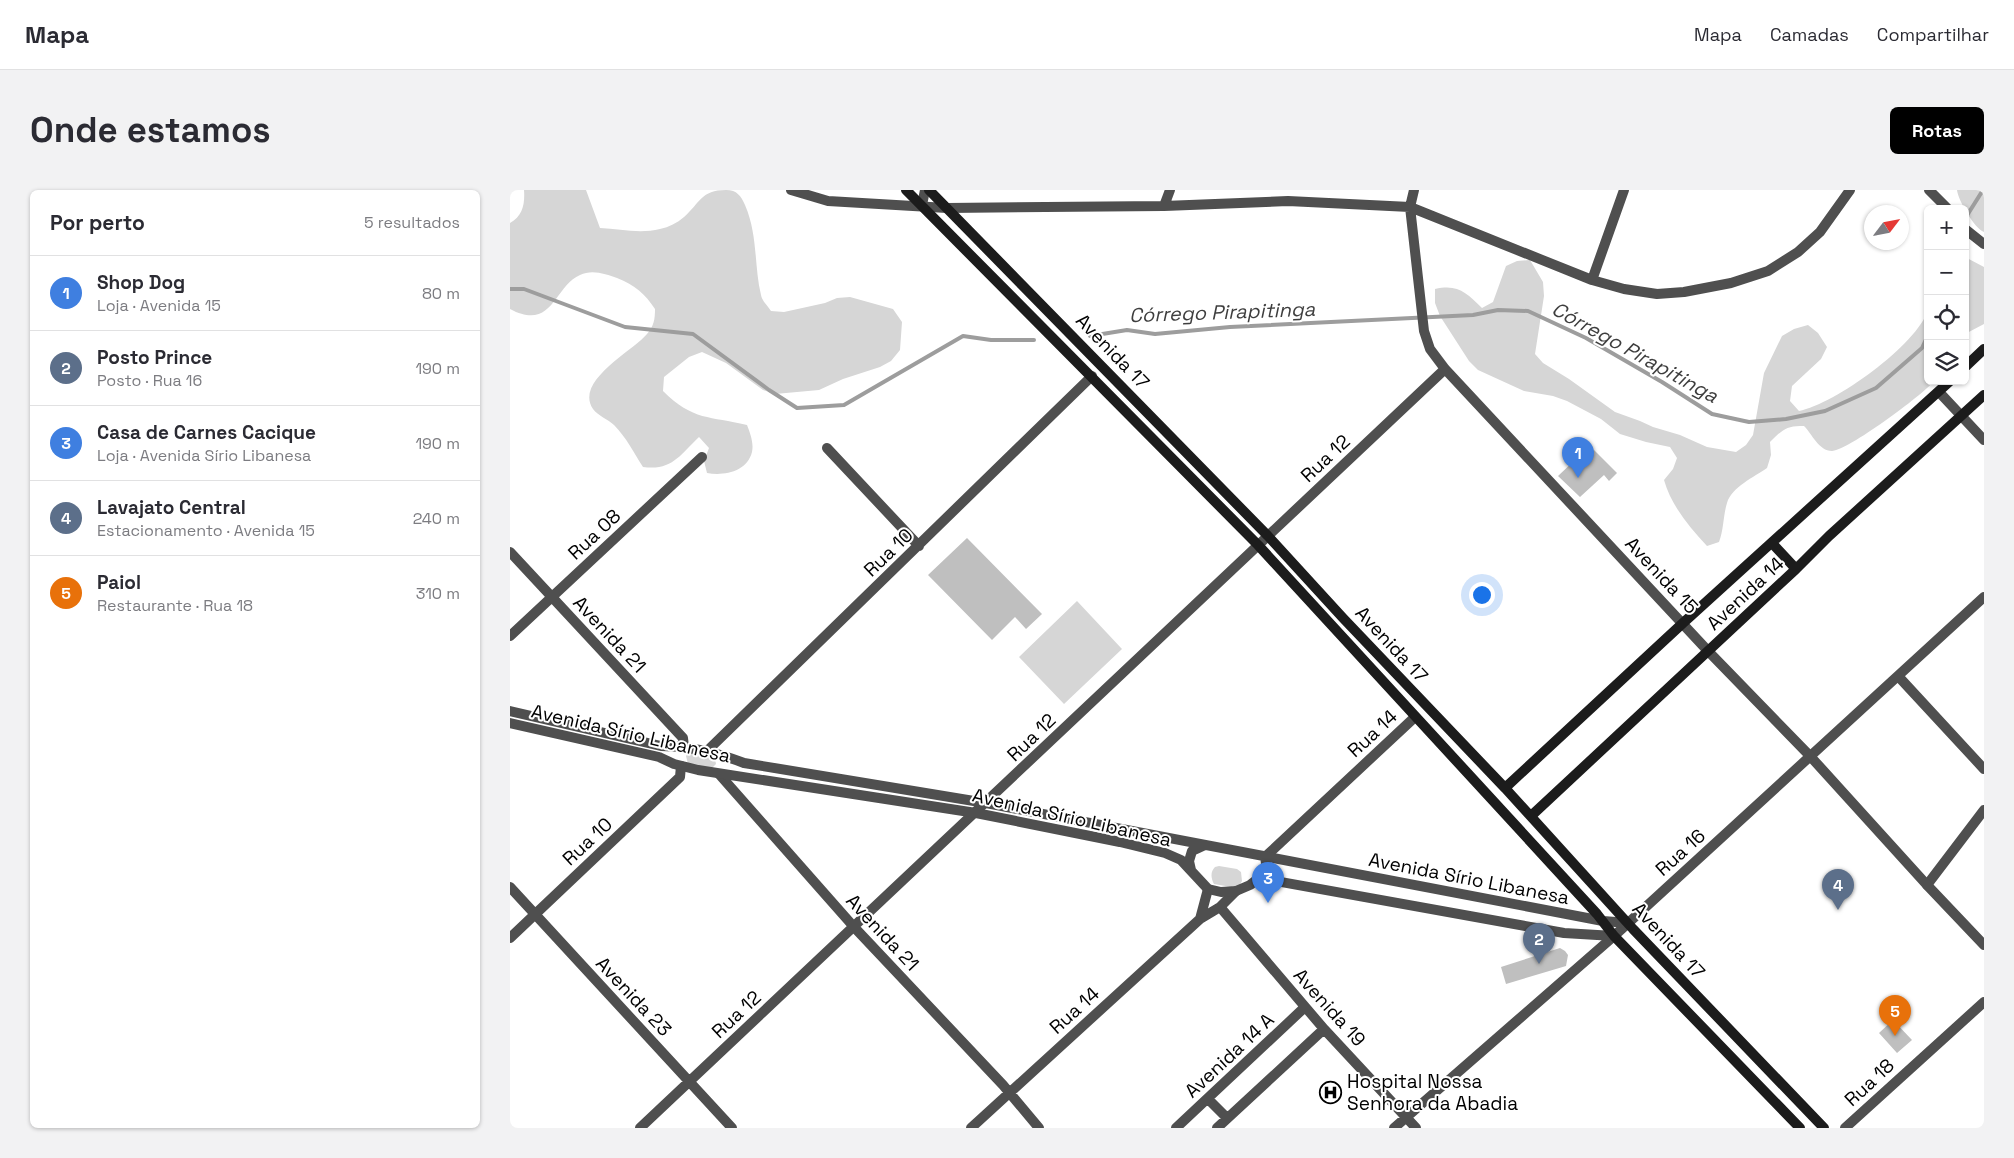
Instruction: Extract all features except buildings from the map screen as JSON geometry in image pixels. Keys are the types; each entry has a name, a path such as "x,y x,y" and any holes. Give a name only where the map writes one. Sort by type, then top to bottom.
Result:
{"main road":[{"name":"Avenida 17","path":"906,190 1083,366 1258,545 1603,921 1614,936 1800,1128"},
{"name":"Avenida 17","path":"929,190 1268,536 1343,618 1505,788 1628,923 1824,1128"},
{"path":"1969,363 1984,349"},
{"path":"1083,366 1093,356"},
{"path":"1096,380 1110,373"},
{"name":"Avenida 14","path":"1505,788 1683,623 1946,385"},
{"name":"Avenida 14","path":"1531,816 1829,536 1984,395"},
{"path":"1772,543 1796,569"}],"street":[{"path":"791,190 828,201 946,208 1164,206 1288,201 1410,207 1592,280 1624,289 1657,294 1684,292 1731,283 1768,271 1798,252 1820,232 1850,190"},
{"path":"922,206 925,190"},
{"path":"1164,206 1170,190"},
{"name":"Avenida 15","path":"1414,190 1410,207 1424,331 1430,349 1445,369 1708,651 1810,756 1984,945"},
{"path":"1592,280 1624,190"},
{"path":"1929,190 1944,205"},
{"path":"1969,232 1984,244"},
{"name":"Rua 12","path":"640,1128 1445,369"},
{"name":"Rua 10","path":"706,751 919,546 1096,380"},
{"path":"1939,392 1984,440"},
{"path":"826,448 919,546"},
{"name":"Rua 08","path":"510,636 702,457"},
{"name":"Avenida 21","path":"510,552 683,738 684,747"},
{"name":"Rua 16","path":"1394,1128 1614,936 1984,597"},
{"path":"1898,676 1984,770"},
{"name":"Avenida Sírio Libanesa","path":"510,711 661,746 684,747 706,751 744,763 986,803 1603,921 1628,923"},
{"name":"Rua 14","path":"1265,857 1415,717"},
{"name":"Avenida Sírio Libanesa","path":"510,722 659,757 681,766 720,774 976,813 1165,853 1181,860 1200,883 1208,889"},
{"path":"681,766 677,756 684,747"},
{"path":"720,774 727,766 724,756"},
{"name":"Rua 10","path":"510,938 680,777 681,766"},
{"name":"Avenida 21","path":"720,774 854,927 1003,1085 1008,1094 1039,1128"},
{"path":"1927,885 1984,810"},
{"path":"1191,870 1189,861 1192,851 1205,845"},
{"path":"1200,919 1208,889 1221,892 1236,891 1250,885 1265,873 1267,866 1265,857"},
{"name":"Avenida Sírio Libanesa","path":"1259,878 1564,933 1614,936"},
{"name":"Avenida 23","path":"510,887 732,1128"},
{"name":"Rua 14","path":"972,1128 1200,919 1220,906 1236,891"},
{"name":"Avenida 19","path":"1220,906 1305,1007 1416,1128"},
{"name":"Rua 18","path":"1844,1128 1984,1002"},
{"name":"Avenida 14 A","path":"1176,1128 1305,1007"},
{"path":"1217,1128 1324,1028"},
{"path":"1208,1099 1228,1118"}],"shaded area":[{"path":"524,190 586,190 600,228 638,231 670,226 684,217 702,198 711,192 733,191 742,199 749,216 761,295 771,311 784,312 825,303 837,298 850,297 893,309 902,322 900,350 891,361 880,367 843,379 819,390 775,394 763,390 726,363 702,352 689,357 664,377 663,391 674,401 693,413 747,425 751,438 752,452 745,464 734,471 720,474 707,473 704,461 709,448 699,437 681,455 668,464 653,468 643,467 630,445 612,423 593,409 589,398 591,388 598,377 649,331 654,322 655,309 643,294 629,284 608,275 589,272 571,281 544,311 535,315 524,315 510,309 510,223 518,217 522,209"},
{"path":"1957,190 1984,190 1984,232 1969,216 1969,205 1963,205"},
{"path":"1969,259 1984,267 1984,324 1969,332"},
{"path":"1530,260 1543,282 1544,296 1535,354 1543,363 1615,412 1680,435 1707,447 1736,452 1746,445 1753,435 1764,373 1782,336 1794,329 1808,325 1818,333 1827,347 1821,359 1792,386 1790,401 1799,411 1833,397 1873,371 1908,340 1924,318 1924,385 1930,385 1885,421 1840,449 1832,451 1823,448 1804,426 1793,426 1782,431 1770,442 1771,455 1767,468 1744,483 1730,497 1719,542 1707,546 1681,515 1667,489 1664,480 1673,469 1677,458 1670,447 1620,434 1601,419 1567,401 1553,396 1524,391 1478,370 1469,361 1440,316 1435,303 1435,289 1450,288 1462,291 1482,308 1493,302 1506,266 1517,261"},
{"path":"1077,601 1122,649 1064,704 1019,657"},
{"path":"689,752 715,759 716,764 712,768 688,764 686,756"},
{"path":"1219,866 1237,869 1241,872 1242,881 1239,886 1231,887 1214,884 1212,877 1213,869"}],"waterway":[{"name":"Córrego Pirapitinga","path":"1969,212 1983,190"},
{"name":"Córrego Pirapitinga","path":"510,289 524,289 625,327 693,334 769,390 797,408 844,405 963,336 991,340 1034,340"},
{"name":"Córrego Pirapitinga","path":"1090,336 1127,330 1155,334 1230,327 1473,315 1498,310 1528,311 1586,338 1662,382 1712,414 1749,422 1786,419 1825,411 1876,388 1922,348 1926,340"}],"place":[{"name":"Shop Dog","path":"1578,478"},
{"name":"Casa de Carnes Cacique","path":"1268,903"},
{"name":"Lavajato Central","path":"1838,910"},
{"name":"Posto Prince","path":"1539,964"},
{"name":"Paiol","path":"1895,1036"},
{"name":"Hospital Nossa Senhora da Abadia","path":"1331,1092"}]}
